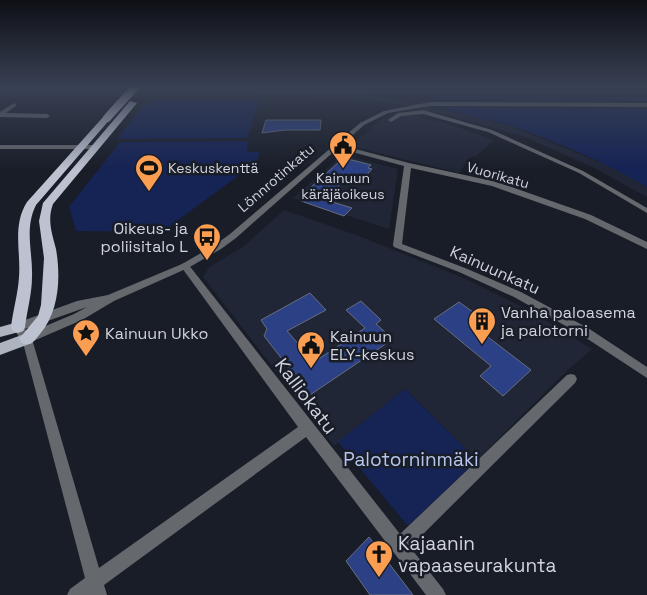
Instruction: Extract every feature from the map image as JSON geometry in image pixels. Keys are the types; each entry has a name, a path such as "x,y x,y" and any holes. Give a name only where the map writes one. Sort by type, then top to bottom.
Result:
{"highway":[{"path":"18,327 26,272 22,224 24,215 31,204 110,115"},
{"path":"26,339 45,317 49,298 50,254 43,219 44,211 48,203 123,115"}],"main road":[{"name":"Lönnrotinkatu","path":"0,332 18,327"},
{"name":"Lönnrotinkatu","path":"0,349 26,339"}],"street":[{"path":"0,115 48,116"},
{"name":"Lönnrotinkatu","path":"26,339 78,317 110,298 185,266 233,236 336,146 372,118 380,115"},
{"path":"391,120 399,115"},
{"path":"433,115 490,131 581,172 647,211"},
{"name":"Vuorikatu","path":"336,146 408,165 494,184 588,217 647,246"},
{"path":"0,147 94,147"},
{"name":"Kainuunkatu","path":"408,165 396,245 472,274 541,306 606,344 647,373"},
{"name":"Kalliokatu","path":"185,266 306,428 437,595"},
{"name":"Lönnrotinkatu","path":"18,327 77,305 110,298"},
{"path":"18,327 26,339 96,588"},
{"path":"398,546 572,379"},
{"path":"76,595 96,588 306,428"}],"shaded area":[{"path":"393,115 409,115 448,124 494,140 476,156 470,157 459,173 351,146 379,121"},
{"path":"446,115 463,115 510,126 619,170 647,187 647,197 594,168 525,137"},
{"path":"347,156 398,169 389,229 293,198 338,159"},
{"path":"284,210 359,236 466,279 536,314 592,349 569,369 477,460 405,389 334,446 203,277 209,267 243,247"}],"green space":[{"path":"136,115 255,115 247,138 117,139"},
{"path":"466,115 647,115 647,187 580,153 509,125"},
{"name":"Keskuskenttä","path":"248,141 247,152 260,152 254,171 240,171 238,176 162,232 76,231 69,207 120,142"},
{"name":"Palotorninmäki","path":"405,389 477,460 408,526 338,442"}],"building":[{"path":"266,120 321,120 320,130 285,130 262,133"},
{"path":"348,159 371,165 368,168 372,169 362,180 348,176 326,200 352,208 344,216 301,201 303,198 300,197 340,161 345,162"},
{"path":"310,293 326,310 287,331 314,362 365,328 346,310 361,301 381,320 376,324 393,339 304,399 289,382 296,377 264,336 267,329 261,320"},
{"name":"Vanha paloasema ja palotorni","path":"459,302 480,317 471,324 531,370 503,396 480,376 491,366 434,319"},
{"name":"Kajaanin vapaaseurakunta","path":"369,537 413,595 370,595 346,561"}],"place":[{"name":"Kainuun käräjäoikeus","path":"343,169"},
{"name":"Keskuskenttä","path":"149,192"},
{"name":"Oikeus- ja poliisitalo L","path":"207,261"},
{"name":"Vanha paloasema ja palotorni","path":"482,345"},
{"name":"Kainuun Ukko","path":"86,357"},
{"name":"Kainuun ELY-keskus","path":"311,369"},
{"name":"Kajaanin vapaaseurakunta","path":"379,578"}]}
